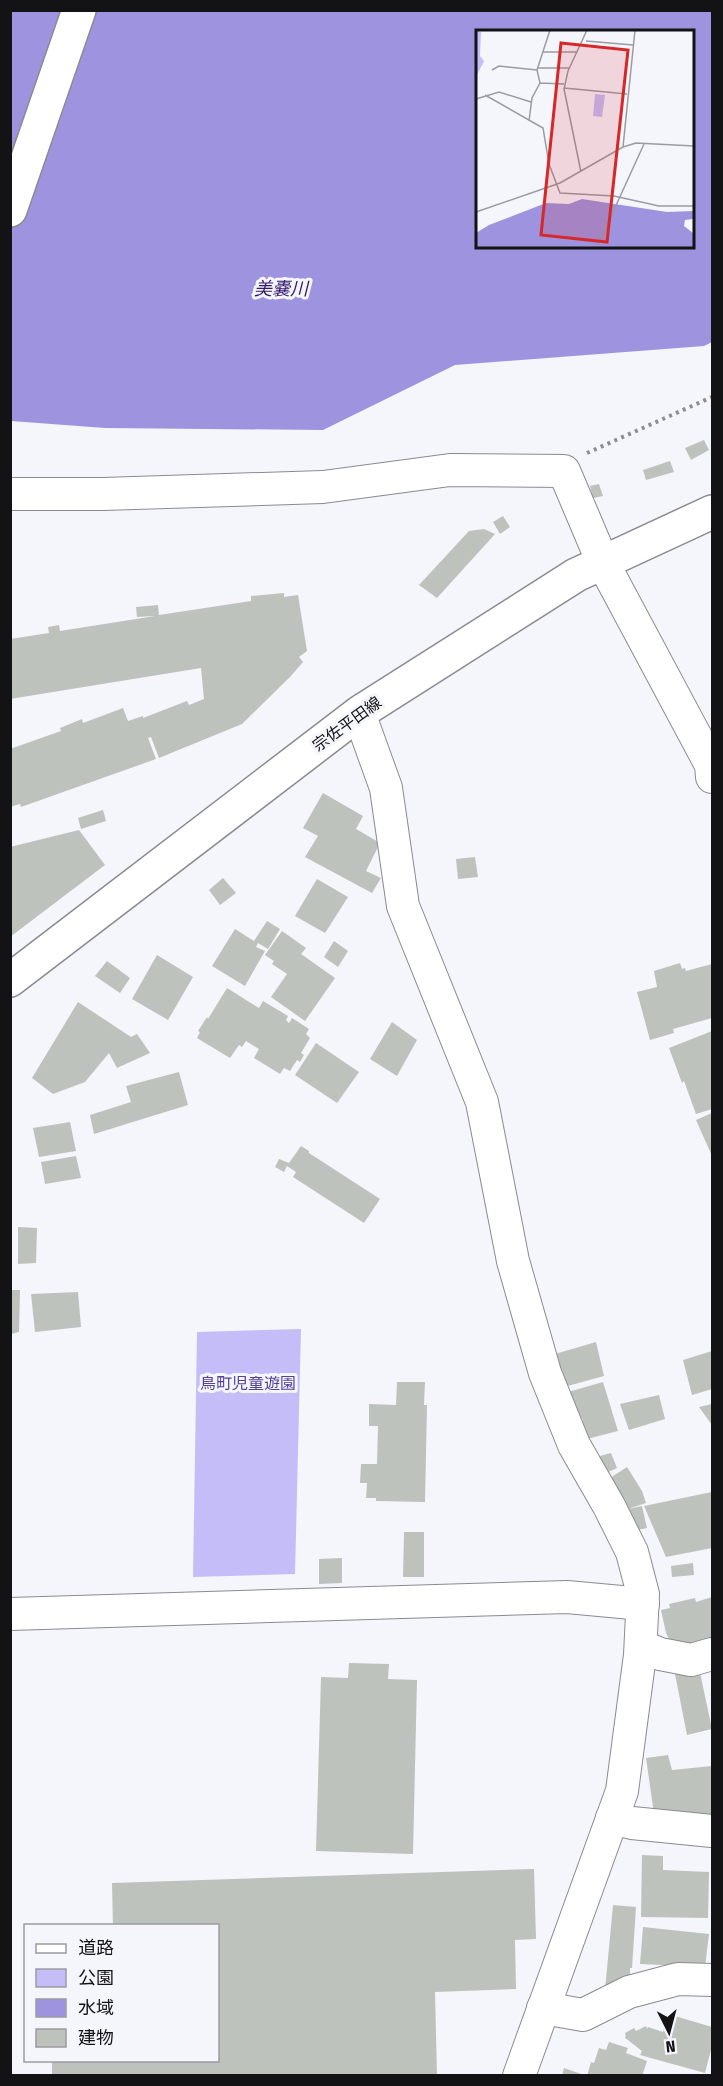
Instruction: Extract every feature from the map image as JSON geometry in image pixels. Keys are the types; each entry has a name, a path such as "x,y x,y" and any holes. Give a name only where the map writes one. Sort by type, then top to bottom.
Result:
{"main road":[{"path":"10,210 79,10"},
{"name":"宗佐平田線","path":"10,980 359,713 576,575 712,512"}],"street":[{"path":"10,494 103,494 323,487 450,470 564,471 603,563 711,765 712,777"},
{"path":"359,713 386,788 403,906 482,1102 513,1260 544,1374 574,1445 632,1552 643,1594 641,1646 622,1791 519,2076"},
{"path":"10,1614 567,1598 643,1604"},
{"path":"641,1646 660,1654 691,1660 712,1654"},
{"path":"612,1818 632,1823 712,1831"},
{"path":"543,2008 583,2015 629,1992 678,1979 712,1980"}],"path":[{"path":"564,471 571,460 712,397"}],"green space":[{"name":"鳥町児童遊園","path":"301,1329 295,1574 193,1577 197,1332"}],"water":[{"name":"美嚢川","path":"10,11 712,11 712,342 704,346 455,365 323,430 105,428 11,421"}],"building":[{"path":"704,440 709,450 691,460 685,448"},
{"path":"670,461 674,472 646,480 643,470"},
{"path":"599,484 603,496 593,498 590,486"},
{"path":"503,516 510,527 500,534 493,522"},
{"path":"484,529 495,534 437,598 419,585 469,531"},
{"path":"284,593 284,597 298,595 307,651 299,657 303,662 290,677 242,724 159,758 151,737 148,738 156,759 21,807 20,804 10,807 10,749 61,731 60,728 82,719 83,723 123,708 128,721 143,716 143,718 187,701 189,705 204,699 201,668 10,699 10,639 49,633 48,627 59,625 60,631 155,616 137,617 136,607 158,605 159,615 251,601 251,596"},
{"path":"323,793 363,816 356,829 380,843 366,871 381,878 372,893 305,857 318,836 303,828"},
{"path":"103,810 106,821 81,829 78,818"},
{"path":"79,830 105,865 10,937 10,847"},
{"path":"475,857 478,877 458,879 456,859"},
{"path":"223,878 236,893 220,905 209,890"},
{"path":"317,879 348,897 325,933 295,916"},
{"path":"267,921 280,929 268,949 258,943 256,947 265,951 245,986 212,966 235,929 254,941"},
{"path":"282,931 306,948 301,954 335,978 305,1021 271,997 287,974 272,964 274,961 265,955"},
{"path":"334,941 348,951 338,967 324,957"},
{"path":"157,955 193,977 168,1020 132,999"},
{"path":"107,961 130,978 120,993 95,976"},
{"path":"680,963 682,969 685,968 686,971 712,964 712,1018 673,1029 674,1033 650,1040 637,992 657,987 654,971"},
{"path":"227,988 259,1008 263,1001 288,1016 286,1020 289,1023 292,1018 309,1029 306,1034 310,1038 301,1053 304,1055 300,1062 297,1060 290,1071 284,1068 280,1074 254,1058 259,1049 246,1041 242,1047 239,1045 230,1058 197,1038 200,1032 198,1031"},
{"path":"78,1002 131,1037 137,1034 150,1053 117,1068 109,1053 85,1082 53,1094 32,1078"},
{"path":"392,1022 417,1040 397,1076 370,1059"},
{"path":"712,1031 712,1109 696,1114 669,1048"},
{"path":"316,1043 359,1072 337,1103 295,1075"},
{"path":"179,1072 188,1105 94,1134 90,1115 131,1102 126,1086"},
{"path":"712,1113 712,1156 696,1120"},
{"path":"70,1122 76,1151 39,1157 33,1128"},
{"path":"301,1146 380,1199 364,1223 293,1177 296,1172 287,1166 284,1172 275,1167 279,1159 289,1163"},
{"path":"76,1156 81,1178 45,1184 41,1162"},
{"path":"18,1227 37,1228 36,1263 18,1264"},
{"path":"12,1290 20,1290 19,1332 11,1334"},
{"path":"78,1292 81,1327 35,1332 31,1294"},
{"path":"596,1342 604,1376 564,1387 555,1354"},
{"path":"712,1351 712,1389 692,1395 683,1360"},
{"path":"397,1382 425,1382 424,1405 427,1405 425,1502 376,1501 376,1498 366,1498 367,1483 360,1483 361,1464 377,1464 378,1426 369,1426 369,1404 396,1405"},
{"path":"603,1382 618,1431 587,1439 582,1418 575,1421 568,1392"},
{"path":"659,1395 665,1419 629,1430 620,1404"},
{"path":"712,1404 712,1425 699,1407"},
{"path":"611,1453 617,1468 606,1473 600,1456"},
{"path":"627,1467 642,1491 646,1503 628,1509 642,1506 647,1528 633,1531 604,1482"},
{"path":"712,1492 712,1548 666,1557 644,1506"},
{"path":"404,1532 424,1532 424,1577 403,1577"},
{"path":"342,1558 342,1583 319,1584 319,1559"},
{"path":"693,1563 694,1575 672,1577 671,1566"},
{"path":"712,1597 712,1645 680,1651 677,1641 671,1643 666,1633 661,1610 670,1608 669,1604 695,1598 696,1602"},
{"path":"349,1663 389,1664 388,1679 417,1680 413,1854 316,1851 321,1677 348,1678"},
{"path":"699,1668 712,1729 687,1735 675,1674"},
{"path":"668,1755 672,1770 712,1766 712,1818 654,1814 646,1758"},
{"path":"642,1855 663,1856 663,1870 709,1872 708,1918 641,1917"},
{"path":"534,1869 536,1939 515,1940 516,1989 435,1992 437,2076 52,2076 52,2062 219,2062 219,1924 113,1924 112,1883"},
{"path":"613,1905 636,1907 632,1968 630,1968 630,1976 605,1990"},
{"path":"643,1927 709,1934 705,1967 640,1964"},
{"path":"668,2014 712,2027 712,2046 705,2073 640,2055 642,2051 624,2037 626,2037 625,2033 634,2028 636,2031 646,2026 647,2029 648,2027 663,2032"},
{"path":"609,2042 628,2048 626,2053 647,2061 642,2076 587,2076 591,2062 594,2063 599,2048 606,2050"},
{"path":"564,2068 584,2075 584,2076 562,2076"}]}
